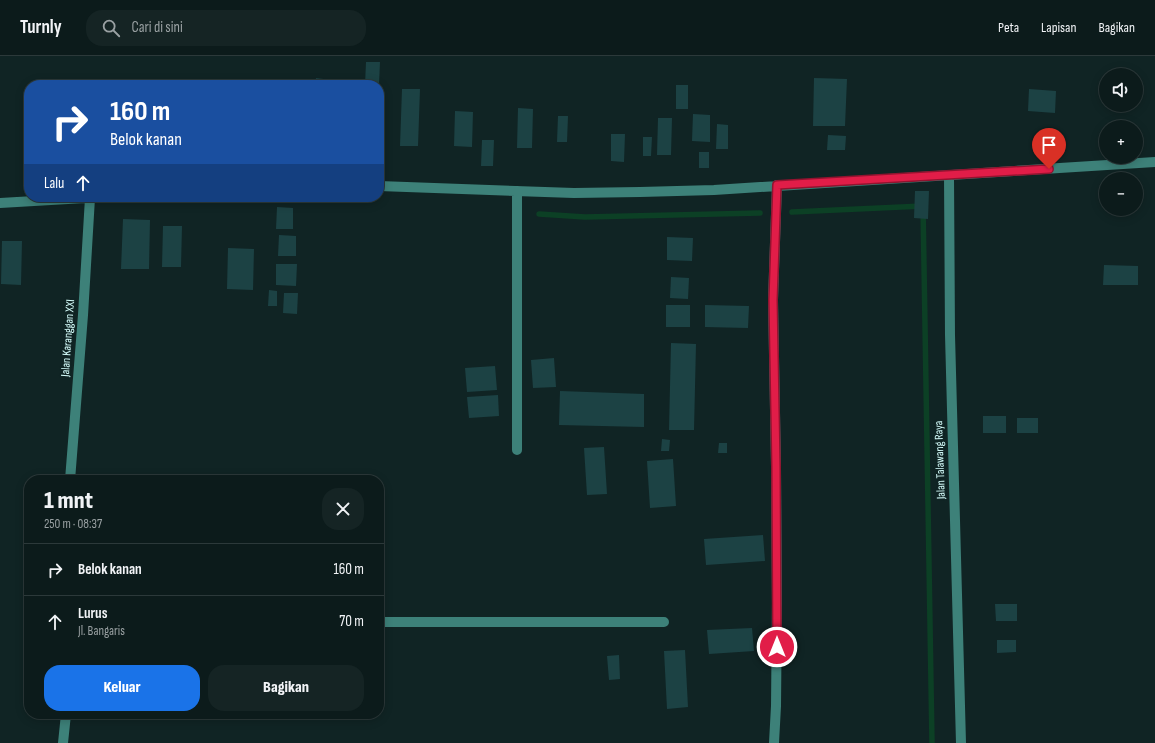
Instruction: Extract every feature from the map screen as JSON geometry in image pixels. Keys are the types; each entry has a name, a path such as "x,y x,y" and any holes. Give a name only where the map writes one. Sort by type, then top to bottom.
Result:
{"street":[{"path":"384,186 574,193 714,190 777,185 987,174 1155,162"},
{"name":"Jalan Talawang Raya","path":"949,176 950,335 961,743"},
{"path":"774,743 776,706 777,596 773,300 777,185"},
{"path":"517,191 517,450"},
{"path":"0,203 24,202"},
{"name":"Jalan Karanggan XXI","path":"70,475 83,315 90,202"},
{"path":"384,622 664,622"},
{"path":"63,743 65,719"}],"building":[{"path":"366,62 380,62 379,80 365,80"},
{"path":"316,78 331,80 316,80"},
{"path":"814,78 847,79 845,126 813,126"},
{"path":"676,85 688,85 688,109 676,109"},
{"path":"402,89 420,89 418,146 400,146"},
{"path":"1029,89 1056,91 1055,113 1028,111"},
{"path":"518,108 533,109 532,148 517,148"},
{"path":"455,111 473,112 472,147 454,146"},
{"path":"693,114 710,115 710,142 692,141"},
{"path":"558,116 568,116 567,142 557,142"},
{"path":"658,118 672,118 671,155 657,155"},
{"path":"717,124 728,125 728,149 716,149"},
{"path":"611,134 625,134 624,162 611,161"},
{"path":"828,135 846,136 845,150 827,150"},
{"path":"643,137 652,137 651,156 643,156"},
{"path":"482,140 494,140 493,166 481,166"},
{"path":"699,152 709,152 709,168 699,168"},
{"path":"915,191 929,191 928,219 914,218"},
{"path":"277,207 293,208 293,229 276,229"},
{"path":"123,219 150,220 149,269 121,269"},
{"path":"163,226 182,226 181,267 162,267"},
{"path":"279,235 296,236 296,256 278,256"},
{"path":"667,237 693,238 692,261 667,260"},
{"path":"2,241 22,241 21,285 1,284"},
{"path":"228,248 254,249 253,290 227,289"},
{"path":"276,264 297,264 296,286 276,285"},
{"path":"1104,265 1138,266 1138,285 1103,285"},
{"path":"671,277 689,278 688,299 670,298"},
{"path":"269,290 277,291 277,306 268,306"},
{"path":"284,293 298,293 297,314 283,313"},
{"path":"666,305 690,305 690,327 666,327"},
{"path":"705,305 749,306 748,328 705,327"},
{"path":"671,343 696,344 694,430 669,430"},
{"path":"554,358 556,387 533,388 531,360"},
{"path":"495,366 497,390 467,392 465,368"},
{"path":"560,391 644,394 644,427 559,425"},
{"path":"498,395 499,416 469,418 467,397"},
{"path":"983,416 1006,416 1006,433 983,433"},
{"path":"1017,418 1038,418 1038,433 1017,433"},
{"path":"662,439 670,440 669,451 661,451"},
{"path":"719,443 727,443 727,453 718,453"},
{"path":"604,447 607,494 587,495 584,448"},
{"path":"673,459 676,506 650,508 647,461"},
{"path":"763,535 765,561 706,565 704,539"},
{"path":"995,604 1017,604 1017,621 996,621"},
{"path":"752,628 754,651 709,654 707,630"},
{"path":"997,640 1016,640 1016,652 997,653"},
{"path":"685,650 688,707 667,709 664,651"},
{"path":"619,655 620,679 609,680 607,656"}],"waterway":[{"path":"792,212 923,206 932,743"},
{"path":"539,214 585,217 760,213"}],"route":[{"path":"777,647 773,300 777,185 1049,169"}]}
